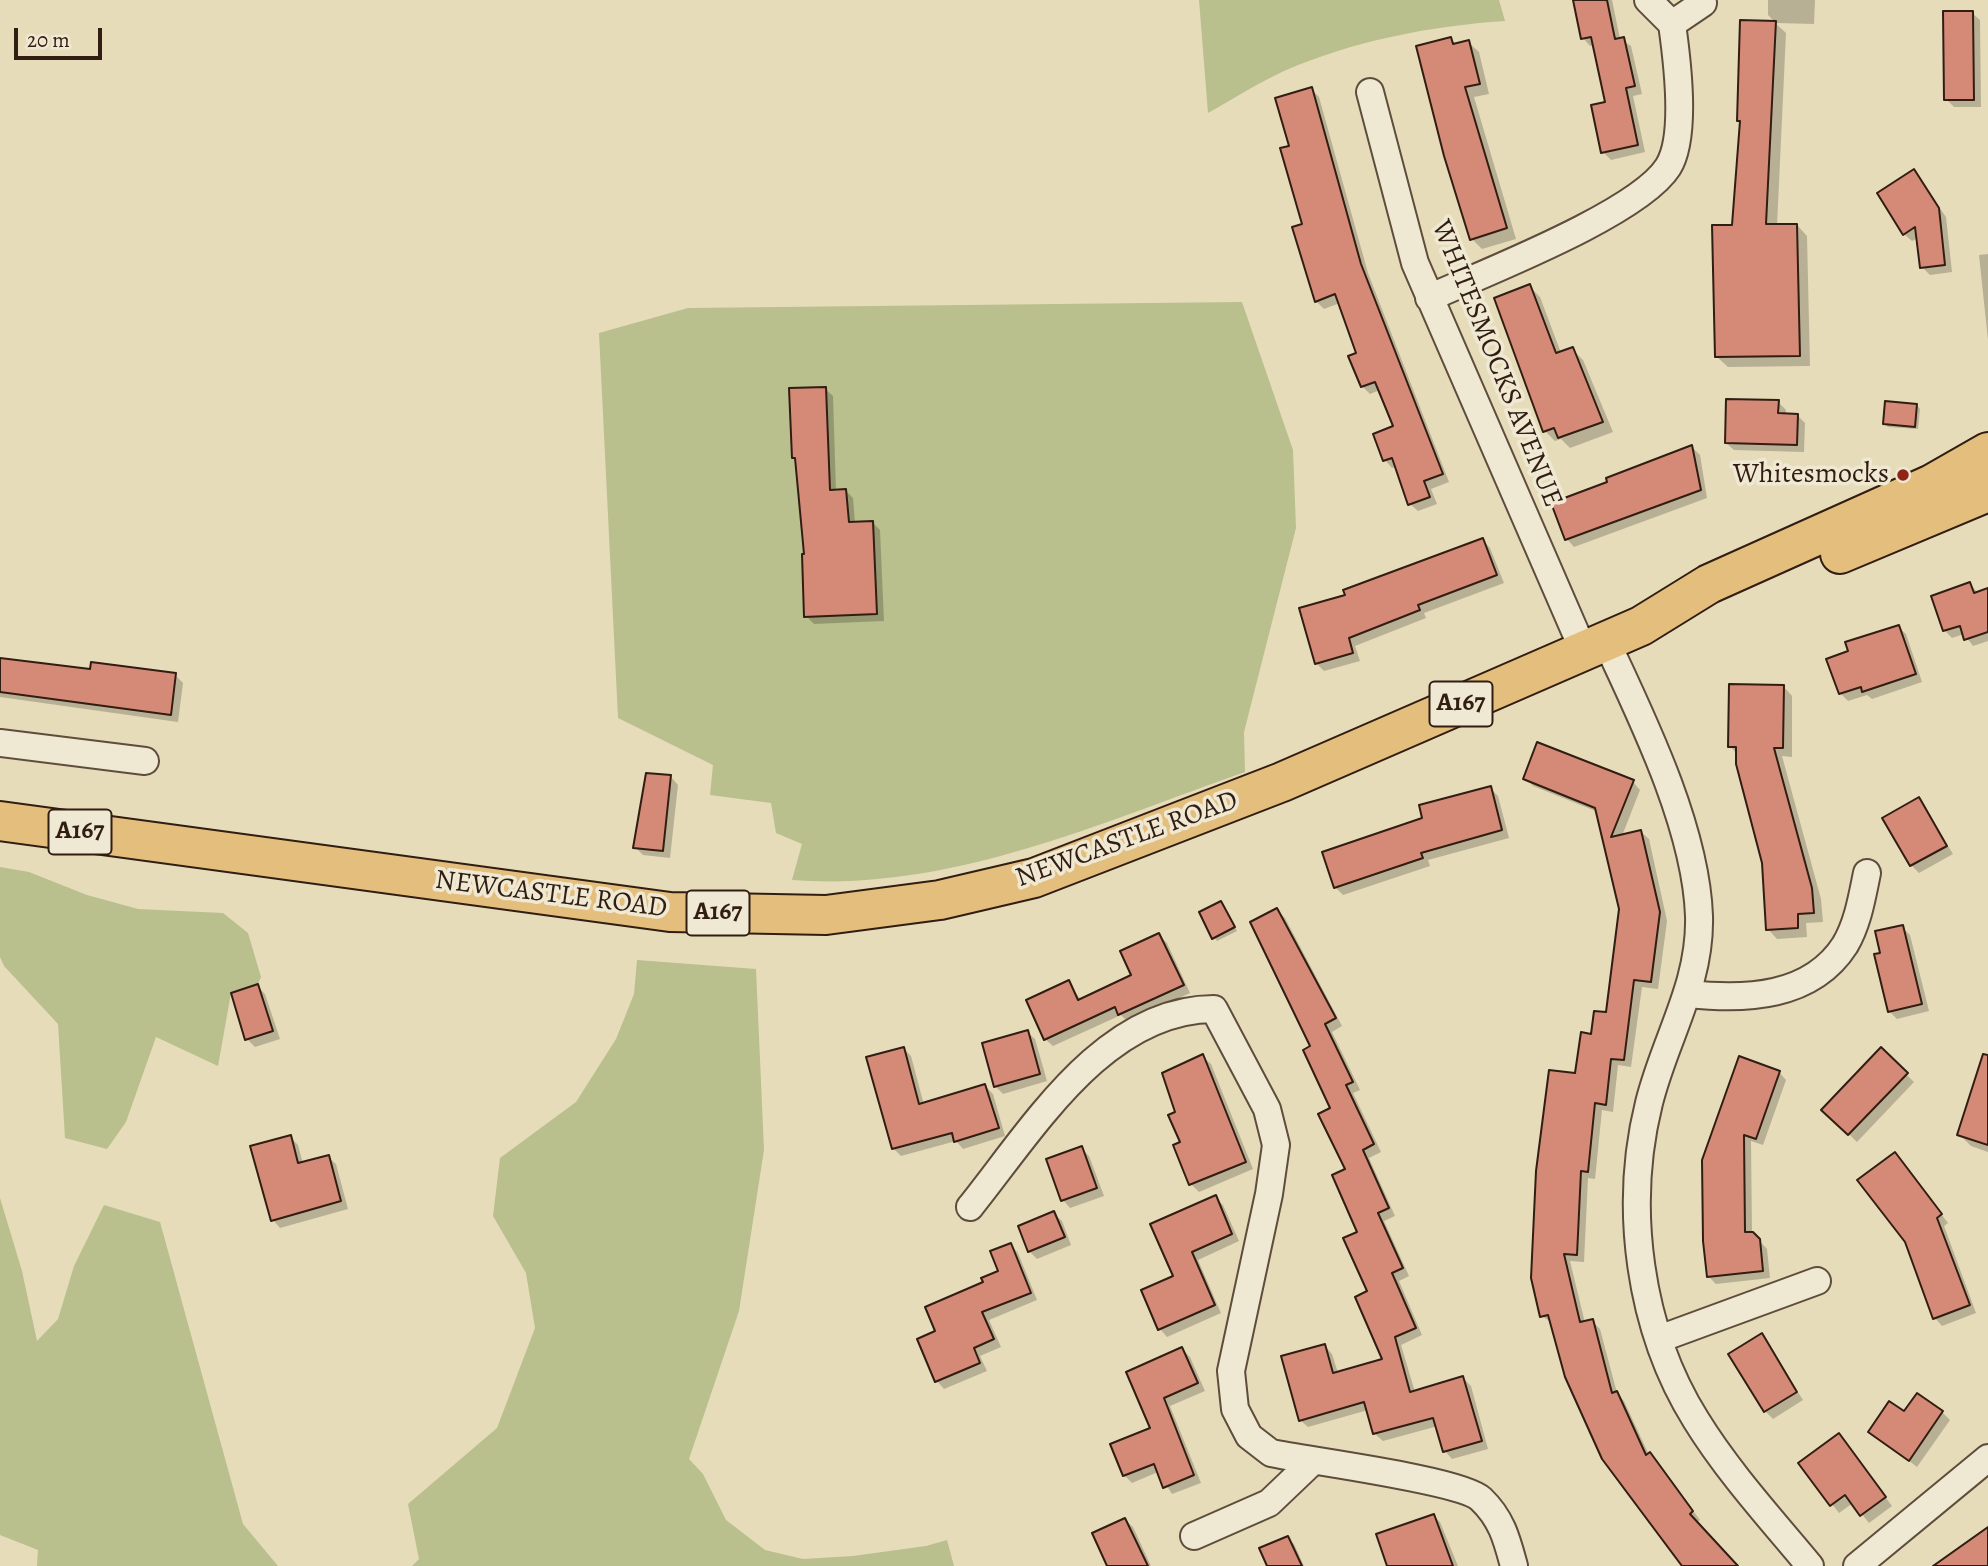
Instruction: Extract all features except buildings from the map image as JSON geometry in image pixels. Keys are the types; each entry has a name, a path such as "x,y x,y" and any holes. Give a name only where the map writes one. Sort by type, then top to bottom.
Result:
{"highway":[{"name":"A167","path":"1641,626 1709,584 1932,484 1988,452"},
{"name":"A167","path":"1595,646 1641,626 1726,602 1988,492"},
{"name":"NEWCASTLE ROAD","path":"0,821 670,912 826,915 940,900 1034,878 1261,790 1595,646"}],"street":[{"path":"1429,298 1573,233 1653,185 1669,166 1675,147 1678,69 1672,24 1648,0"},
{"path":"1672,24 1703,3"},
{"name":"WHITESMOCKS AVENUE","path":"1370,92 1415,263 1429,298 1595,646 1658,759 1689,853 1699,915 1697,957 1689,994 1657,1068 1644,1120 1639,1170 1637,1238 1646,1293 1659,1339 1695,1419 1726,1463 1810,1566"},
{"path":"0,743 145,761"},
{"path":"1689,994 1760,996 1796,986 1805,980 1844,946 1857,918 1867,873"},
{"path":"971,1207 1080,1070 1107,1047 1140,1030 1193,1009 1214,1009 1267,1109 1276,1145 1269,1194 1235,1348 1231,1391 1235,1409 1249,1436 1271,1453 1444,1484 1479,1497 1503,1525 1514,1566"},
{"path":"1659,1339 1817,1281"},
{"path":"1857,1566 1988,1458"},
{"path":"1194,1536 1269,1503 1312,1462"}],"green space":[{"path":"1199,0 1499,0 1505,21 1420,31 1337,51 1284,71 1208,113"},
{"path":"1242,302 1293,450 1296,528 1244,732 1245,772 1079,832 966,865 851,881 792,880 802,844 776,833 771,803 710,795 713,765 618,718 599,333 688,308"},
{"path":"0,867 29,872 87,895 138,909 223,913 248,933 261,977 258,984 231,993 218,1066 156,1037 126,1122 107,1149 65,1138 58,1024 4,966 0,957"},
{"path":"637,960 756,969 764,1150 739,1311 689,1459 703,1474 726,1520 765,1550 803,1559 853,1556 926,1546 947,1540 954,1566 412,1566 419,1559 408,1504 497,1428 535,1328 526,1273 493,1216 500,1158 576,1102 616,1039 634,994"},
{"path":"0,1198 22,1271 37,1341 58,1319 74,1266 104,1205 160,1222 243,1524 278,1566 37,1566 38,1550 0,1535"}],"place":[{"name":"Whitesmocks","path":"1903,475"}]}
